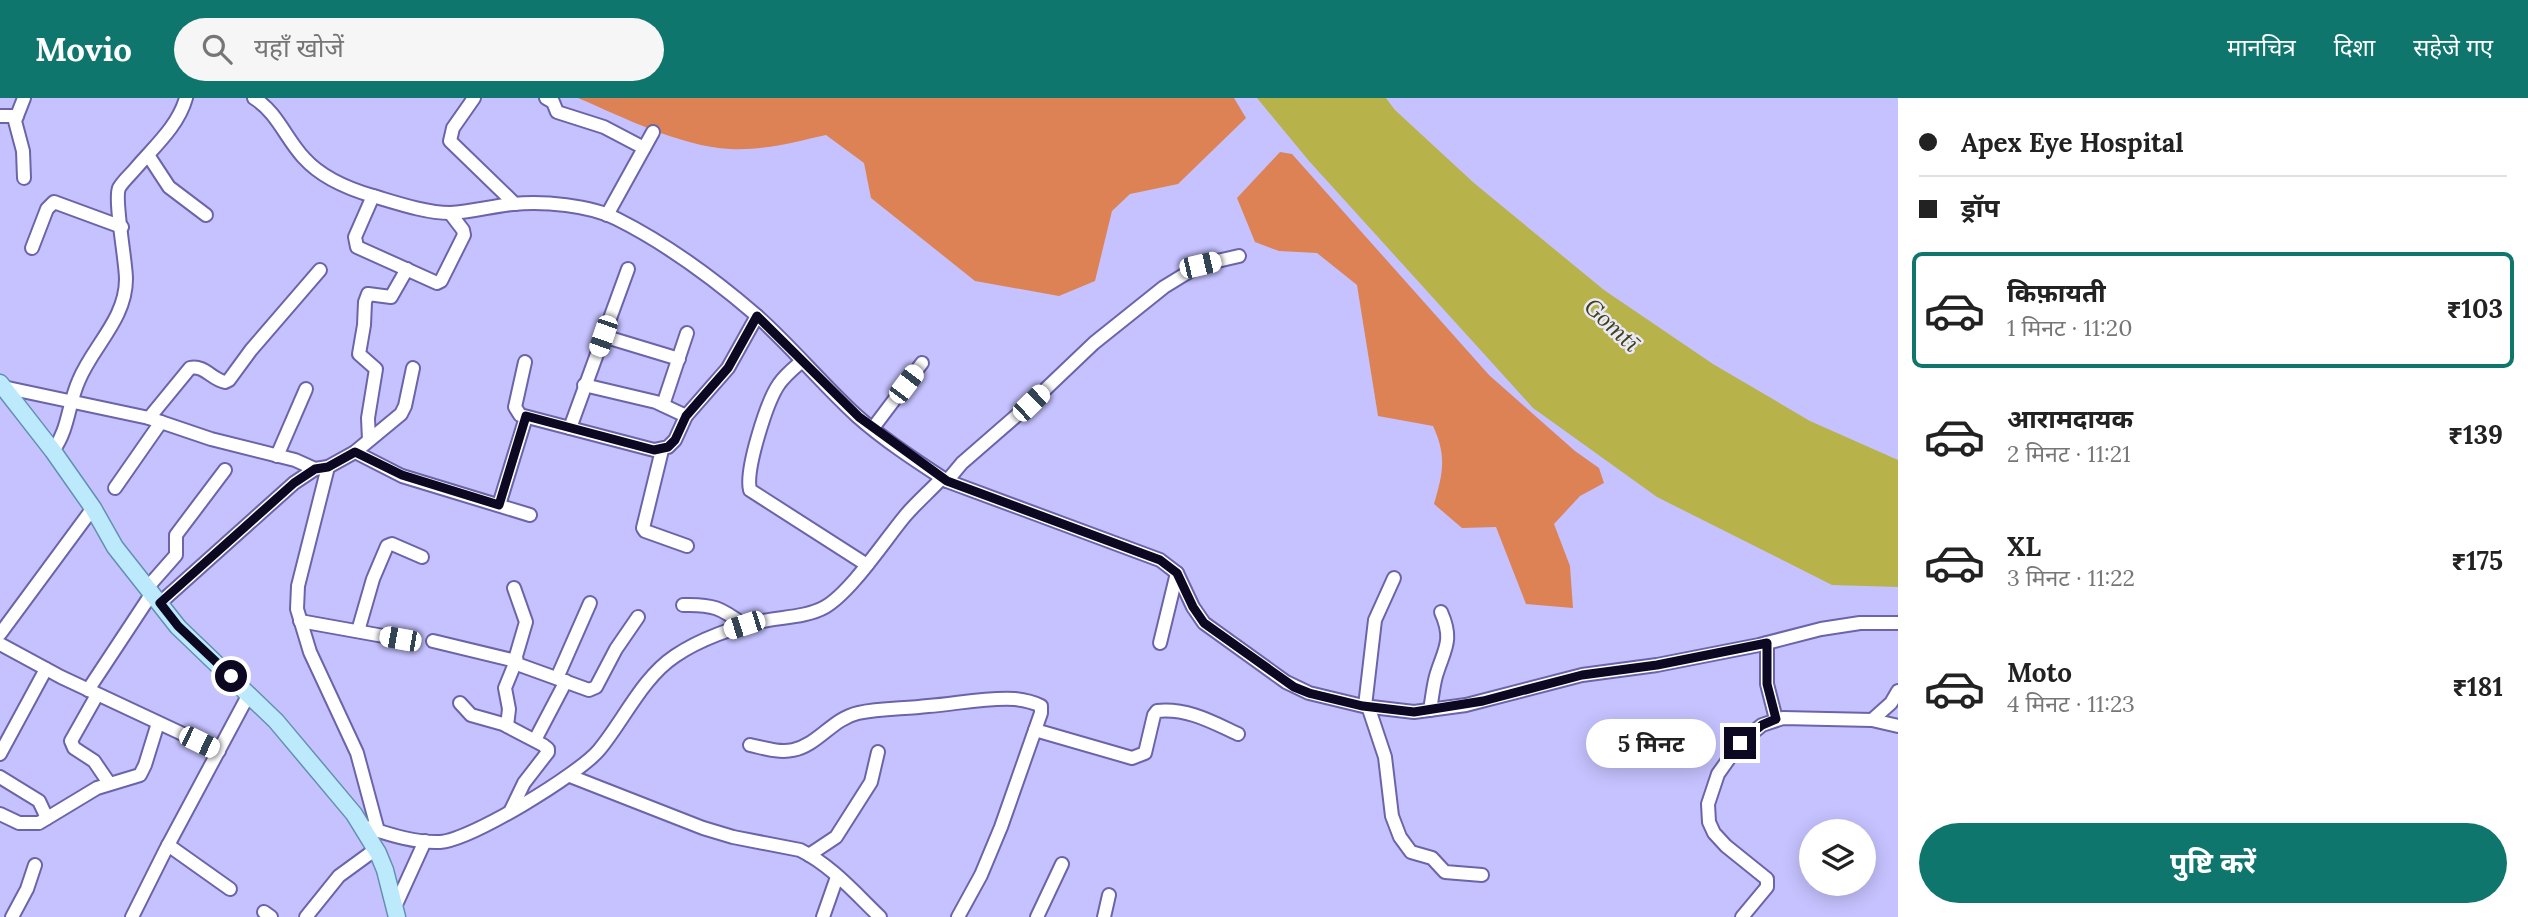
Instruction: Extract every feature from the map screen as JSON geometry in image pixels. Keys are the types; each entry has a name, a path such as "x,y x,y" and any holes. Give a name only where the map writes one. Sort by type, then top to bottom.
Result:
{"main road":[{"path":"2,385 93,508 115,547 178,626 276,721 370,829 385,870 396,913"}],"street":[{"path":"24,98 16,125 25,163 24,178"},
{"path":"53,451 63,437 83,370 117,317 123,302 126,279 119,190 176,122 186,98"},
{"path":"254,98 270,110 303,158 314,167 347,186 373,195 450,213 515,204 579,207 607,215 689,262 757,316 873,428 944,480 1160,560 1177,573 1204,623 1286,682 1309,693 1366,706 1414,712 1478,702 1582,675 1657,665 1821,629 1860,623 1898,623"},
{"path":"270,110 278,98"},
{"path":"546,98 553,102 557,112 604,127 644,148"},
{"path":"471,99 453,128 450,141 515,204"},
{"path":"0,116 17,116"},
{"path":"607,215 653,132"},
{"path":"148,155 177,195 206,215"},
{"path":"373,195 354,241 357,247 437,283 441,281 464,235 450,213"},
{"path":"32,248 47,209 54,202 122,227"},
{"path":"322,468 296,599 310,652 357,753 370,829 425,841 442,842 455,839 470,834 570,776 598,751 664,665 693,647 744,625 818,610 835,599 867,565 907,514 1094,343 1164,287 1200,265 1240,256"},
{"path":"570,428 628,269"},
{"path":"115,488 155,420 190,368 201,369 220,381 229,380 251,350 320,270"},
{"path":"369,440 368,418 376,369 359,354 365,302 368,294 391,297 407,270"},
{"path":"525,362 515,407 520,415 662,450 675,440 686,416 721,379 757,316"},
{"path":"663,405 687,333"},
{"path":"603,336 678,359"},
{"path":"802,361 778,386 770,400 749,478 750,490 867,565"},
{"path":"873,428 922,363"},
{"path":"153,595 294,483 355,452 401,414 413,368"},
{"path":"2,385 155,420 211,439 322,468"},
{"path":"584,386 663,405 686,416"},
{"path":"277,456 306,389"},
{"path":"499,505 526,416"},
{"path":"662,450 643,528 687,546"},
{"path":"355,452 402,475 530,515"},
{"path":"109,783 94,761 74,748 71,741 93,692 176,555 176,535 225,470"},
{"path":"0,634 93,508"},
{"path":"358,631 373,579 387,546 393,544 422,557"},
{"path":"1160,643 1177,573"},
{"path":"1394,578 1375,620 1366,706 1385,757 1392,816 1406,846 1416,855 1432,858 1446,872 1482,875"},
{"path":"507,726 509,705 505,688 516,661 526,622 514,588"},
{"path":"535,740 562,679 590,603"},
{"path":"683,605 720,608 744,625"},
{"path":"1430,710 1436,677 1448,642 1449,631 1441,611"},
{"path":"433,641 516,661 519,666 562,679 589,691 594,690 616,649 638,617"},
{"path":"300,621 400,639"},
{"path":"1767,643 1767,684 1776,719"},
{"path":"0,644 93,692 219,751"},
{"path":"0,754 46,669"},
{"path":"1872,720 1891,702 1898,691"},
{"path":"132,917 249,694"},
{"path":"750,746 775,751 794,750 812,742 837,722 858,713 999,699 1027,701 1041,706 1041,713 1001,827 981,875 958,917"},
{"path":"460,703 471,715 507,726 546,747 548,752 524,783 511,810"},
{"path":"1035,730 1132,758 1145,753 1157,711 1200,716 1238,734"},
{"path":"1742,917 1767,887 1767,879 1714,833 1709,822 1708,804 1718,774 1740,743 1762,725 1776,719 1872,720 1898,726"},
{"path":"0,814 27,825 39,823 109,783 140,775 159,723"},
{"path":"809,855 836,837 871,782 878,752"},
{"path":"570,776 703,828 733,837 800,850 837,877 879,917"},
{"path":"0,777 39,801 47,818"},
{"path":"396,913 425,841"},
{"path":"168,845 230,889"},
{"path":"306,917 339,876 376,849"},
{"path":"1037,917 1062,864"},
{"path":"12,917 27,889 35,866"},
{"path":"823,917 837,877"},
{"path":"1104,917 1109,895"}],"shaded area":[{"path":"578,98 1234,98 1246,118 1178,184 1130,194 1112,211 1095,281 1059,296 975,281 871,198 864,163 826,135 754,149 711,147 652,130"},
{"path":"1280,152 1292,154 1489,375 1575,451 1599,468 1604,483 1580,496 1554,524 1570,566 1573,608 1526,604 1496,527 1462,528 1434,504 1442,465 1437,437 1433,426 1378,416 1357,285 1317,253 1279,251 1255,242 1237,198"}],"water":[{"name":"Gomtī","path":"1257,98 1386,98 1395,110 1474,183 1604,290 1713,364 1810,421 1898,460 1898,587 1832,585 1657,497 1533,408 1309,161"}],"route":[{"path":"231,676 178,626 160,603 294,483 315,469 328,467 355,452 388,470 499,505 526,416 662,450 675,440 686,416 721,379 757,316 859,417 918,462 947,481 1160,560 1177,573 1204,623 1294,687 1363,706 1414,712 1483,701 1582,675 1657,665 1767,643 1767,684 1776,719 1762,725 1740,743"}]}
